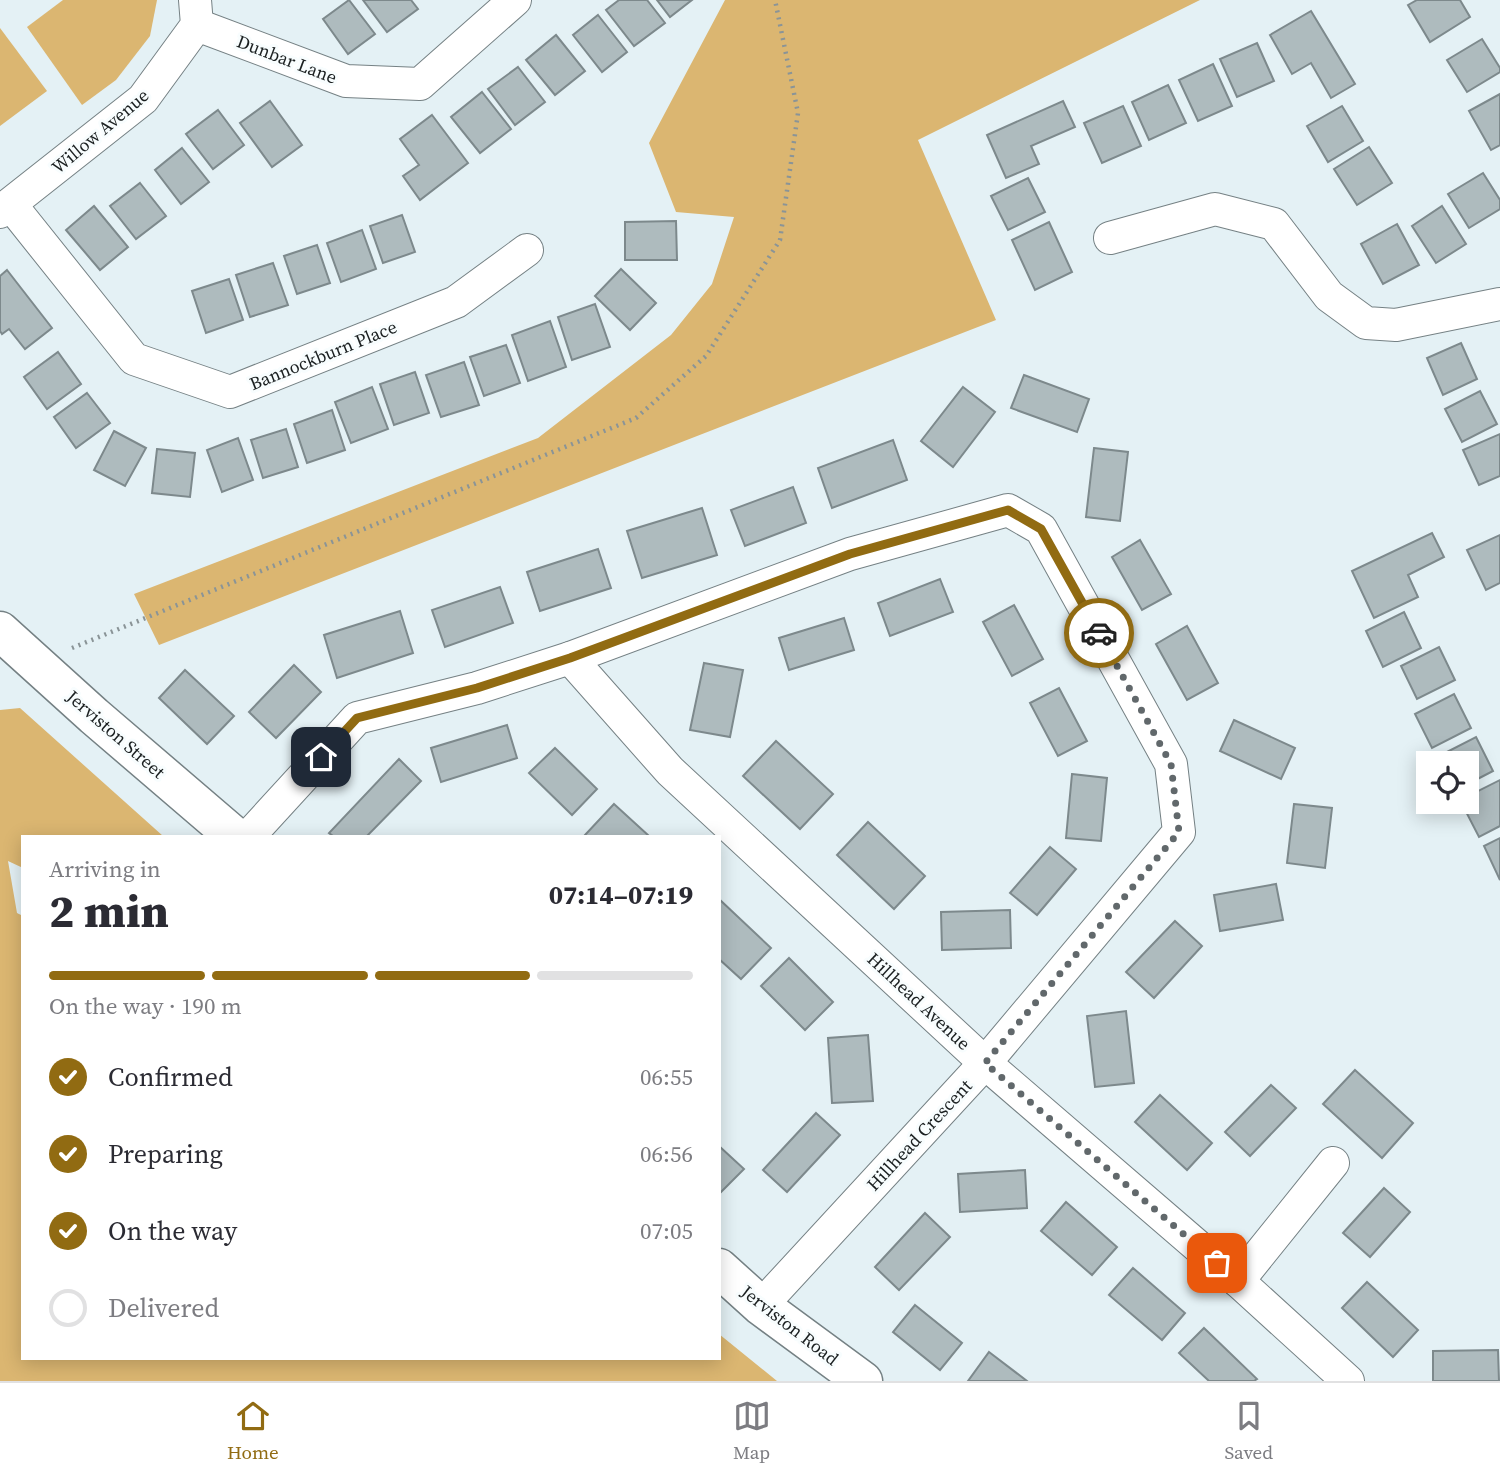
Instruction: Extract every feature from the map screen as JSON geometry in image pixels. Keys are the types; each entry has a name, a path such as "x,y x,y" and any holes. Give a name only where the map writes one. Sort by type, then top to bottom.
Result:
{"main road":[{"name":"Jerviston Street","path":"0,631 233,835"},
{"name":"Jerviston Road","path":"721,1270 761,1306 863,1381"}],"street":[{"name":"Dunbar Lane","path":"196,12 346,81 421,84 515,0"},
{"name":"Willow Avenue","path":"6,208 143,99 196,12"},
{"name":"Bannockburn Place","path":"6,208 134,359 230,392 456,302 527,250"},
{"path":"1110,238 1215,209 1274,224 1329,296 1366,323 1396,325 1500,304"},
{"name":"Hillhead Crescent","path":"249,835 357,718 477,688 570,658 850,554 1008,510 1041,529 1171,764 1179,832 985,1063 761,1306"},
{"name":"Hillhead Avenue","path":"570,658 670,771 985,1063 1238,1281 1348,1381"},
{"path":"1238,1281 1333,1163"}],"path":[{"path":"36,663 636,418 706,356 780,240 798,113 775,0"}],"shaded area":[{"path":"63,0 157,0 150,36 116,80 82,105 27,27"},
{"path":"725,0 1200,0 918,140 996,320 159,645 134,594 538,438 671,335 712,284 734,217 676,212 649,143"},
{"path":"0,28 47,91 0,126"},
{"path":"20,708 162,835 21,835 21,867 8,861 17,913 21,915 21,1360 721,1360 721,1336 777,1381 0,1381 0,710"}],"building":[{"path":"349,0 375,34 348,54 323,19"},
{"path":"363,0 411,0 418,9 387,32"},
{"path":"619,0 647,0 665,23 634,46 606,10"},
{"path":"657,0 692,0 670,17"},
{"path":"1417,0 1460,0 1470,17 1430,42 1408,5"},
{"path":"1311,11 1355,84 1331,98 1311,63 1292,74 1270,35"},
{"path":"598,15 627,52 602,72 573,35"},
{"path":"556,35 585,71 555,95 526,60"},
{"path":"1482,39 1500,72 1467,92 1447,60"},
{"path":"1257,43 1274,81 1237,97 1220,59"},
{"path":"1213,64 1232,106 1198,121 1179,80"},
{"path":"518,67 545,102 515,125 488,89"},
{"path":"1168,85 1186,123 1149,140 1132,102"},
{"path":"482,92 511,129 480,153 451,117"},
{"path":"1500,94 1500,145 1491,150 1469,111"},
{"path":"270,101 302,145 272,167 240,123"},
{"path":"1063,101 1075,127 1031,146 1039,164 1006,178 987,135"},
{"path":"1123,106 1141,146 1102,163 1084,123"},
{"path":"1342,106 1363,141 1328,162 1307,126"},
{"path":"218,110 244,145 213,169 186,134"},
{"path":"432,115 468,163 420,200 403,176 419,165 400,139"},
{"path":"1369,147 1392,183 1357,205 1334,169"},
{"path":"182,148 209,182 181,204 155,170"},
{"path":"1483,173 1500,200 1500,209 1469,228 1448,194"},
{"path":"1028,178 1045,212 1008,230 991,196"},
{"path":"140,183 166,216 136,239 110,206"},
{"path":"94,206 128,247 100,270 66,230"},
{"path":"1442,206 1466,244 1436,263 1412,226"},
{"path":"402,215 415,252 383,263 370,226"},
{"path":"676,221 677,260 625,260 625,222"},
{"path":"1049,222 1072,272 1035,290 1012,240"},
{"path":"1397,224 1419,265 1383,284 1361,244"},
{"path":"362,230 376,269 341,282 327,243"},
{"path":"317,245 330,283 297,294 284,256"},
{"path":"273,263 288,305 250,317 236,275"},
{"path":"621,269 656,303 630,330 595,296"},
{"path":"7,270 52,328 25,349 9,329 2,334 0,331 0,276"},
{"path":"229,279 243,320 206,333 192,291"},
{"path":"595,304 610,347 572,360 558,317"},
{"path":"550,321 566,367 528,381 512,335"},
{"path":"1461,343 1477,379 1443,395 1427,358"},
{"path":"506,345 520,383 484,396 470,357"},
{"path":"58,352 81,384 47,409 24,377"},
{"path":"464,362 479,405 441,417 426,375"},
{"path":"415,372 429,413 394,425 380,384"},
{"path":"1024,375 1089,399 1077,432 1011,408"},
{"path":"372,387 388,429 351,443 335,402"},
{"path":"963,387 995,412 953,467 921,441"},
{"path":"1480,391 1497,424 1462,442 1445,409"},
{"path":"87,393 110,423 76,448 54,417"},
{"path":"332,410 345,450 307,463 294,424"},
{"path":"286,429 298,467 263,478 251,440"},
{"path":"114,431 146,448 125,486 94,470"},
{"path":"1500,434 1500,476 1479,485 1463,450"},
{"path":"238,438 253,480 222,492 207,450"},
{"path":"893,440 907,480 832,508 818,468"},
{"path":"1094,448 1128,452 1120,521 1086,517"},
{"path":"157,449 195,453 190,497 152,493"},
{"path":"793,487 806,523 745,546 731,510"},
{"path":"702,508 717,555 642,578 627,531"},
{"path":"1432,533 1444,557 1408,575 1418,597 1374,618 1352,571"},
{"path":"1500,535 1500,583 1486,590 1467,550"},
{"path":"1140,540 1171,594 1142,610 1112,557"},
{"path":"598,549 611,588 540,611 527,572"},
{"path":"940,579 953,612 890,636 878,603"},
{"path":"500,587 513,623 445,647 432,610"},
{"path":"1014,605 1043,659 1012,676 983,622"},
{"path":"400,611 413,653 337,678 324,635"},
{"path":"1404,612 1421,648 1383,667 1366,631"},
{"path":"844,618 854,650 789,670 779,638"},
{"path":"1187,626 1218,683 1187,700 1156,644"},
{"path":"1439,647 1455,680 1417,699 1401,666"},
{"path":"704,663 743,670 730,737 690,730"},
{"path":"294,665 321,692 276,738 249,712"},
{"path":"185,670 234,716 207,744 159,698"},
{"path":"1059,688 1087,741 1058,756 1030,703"},
{"path":"1454,694 1471,728 1432,748 1415,714"},
{"path":"1234,720 1295,748 1281,779 1220,751"},
{"path":"507,725 517,758 441,782 431,748"},
{"path":"1476,737 1493,771 1479,778 1479,751 1449,751"},
{"path":"776,741 833,794 800,829 743,776"},
{"path":"555,748 597,789 572,815 529,773"},
{"path":"399,759 421,781 368,835 329,833"},
{"path":"1072,774 1107,778 1101,841 1066,838"},
{"path":"1500,780 1500,826 1479,837 1467,814 1479,814 1479,790"},
{"path":"614,804 648,835 585,835"},
{"path":"1294,804 1332,808 1325,868 1287,863"},
{"path":"868,822 925,876 894,909 837,855"},
{"path":"1500,838 1500,880 1484,846"},
{"path":"1050,847 1076,869 1037,915 1010,893"},
{"path":"1276,884 1283,920 1220,931 1214,895"},
{"path":"721,901 771,948 741,979 721,961"},
{"path":"1010,910 1011,948 942,950 941,912"},
{"path":"1175,921 1202,946 1154,998 1126,972"},
{"path":"789,958 833,1002 805,1030 761,986"},
{"path":"1126,1011 1134,1083 1095,1087 1087,1016"},
{"path":"868,1035 873,1101 832,1103 828,1038"},
{"path":"1355,1070 1413,1123 1382,1158 1323,1104"},
{"path":"1271,1085 1296,1108 1250,1156 1225,1132"},
{"path":"1160,1095 1212,1143 1187,1170 1135,1122"},
{"path":"816,1113 840,1135 787,1192 763,1170"},
{"path":"721,1148 744,1169 721,1192"},
{"path":"1025,1170 1027,1208 960,1212 958,1174"},
{"path":"1384,1188 1410,1212 1370,1257 1343,1233"},
{"path":"1066,1202 1117,1247 1092,1275 1041,1231"},
{"path":"925,1213 950,1237 899,1290 875,1267"},
{"path":"1133,1268 1185,1313 1162,1340 1109,1295"},
{"path":"1367,1282 1418,1330 1393,1357 1342,1308"},
{"path":"915,1305 962,1343 940,1370 893,1332"},
{"path":"1204,1328 1257,1379 1209,1381 1179,1353"},
{"path":"1498,1350 1499,1381 1433,1381 1433,1351"},
{"path":"989,1352 1027,1381 968,1381"}],"way so far":[{"path":"1099,633 1171,764 1179,832 985,1063 1217,1263"}],"route":[{"path":"321,757 357,718 477,688 570,658 850,554 1008,510 1041,529 1099,633"}]}
